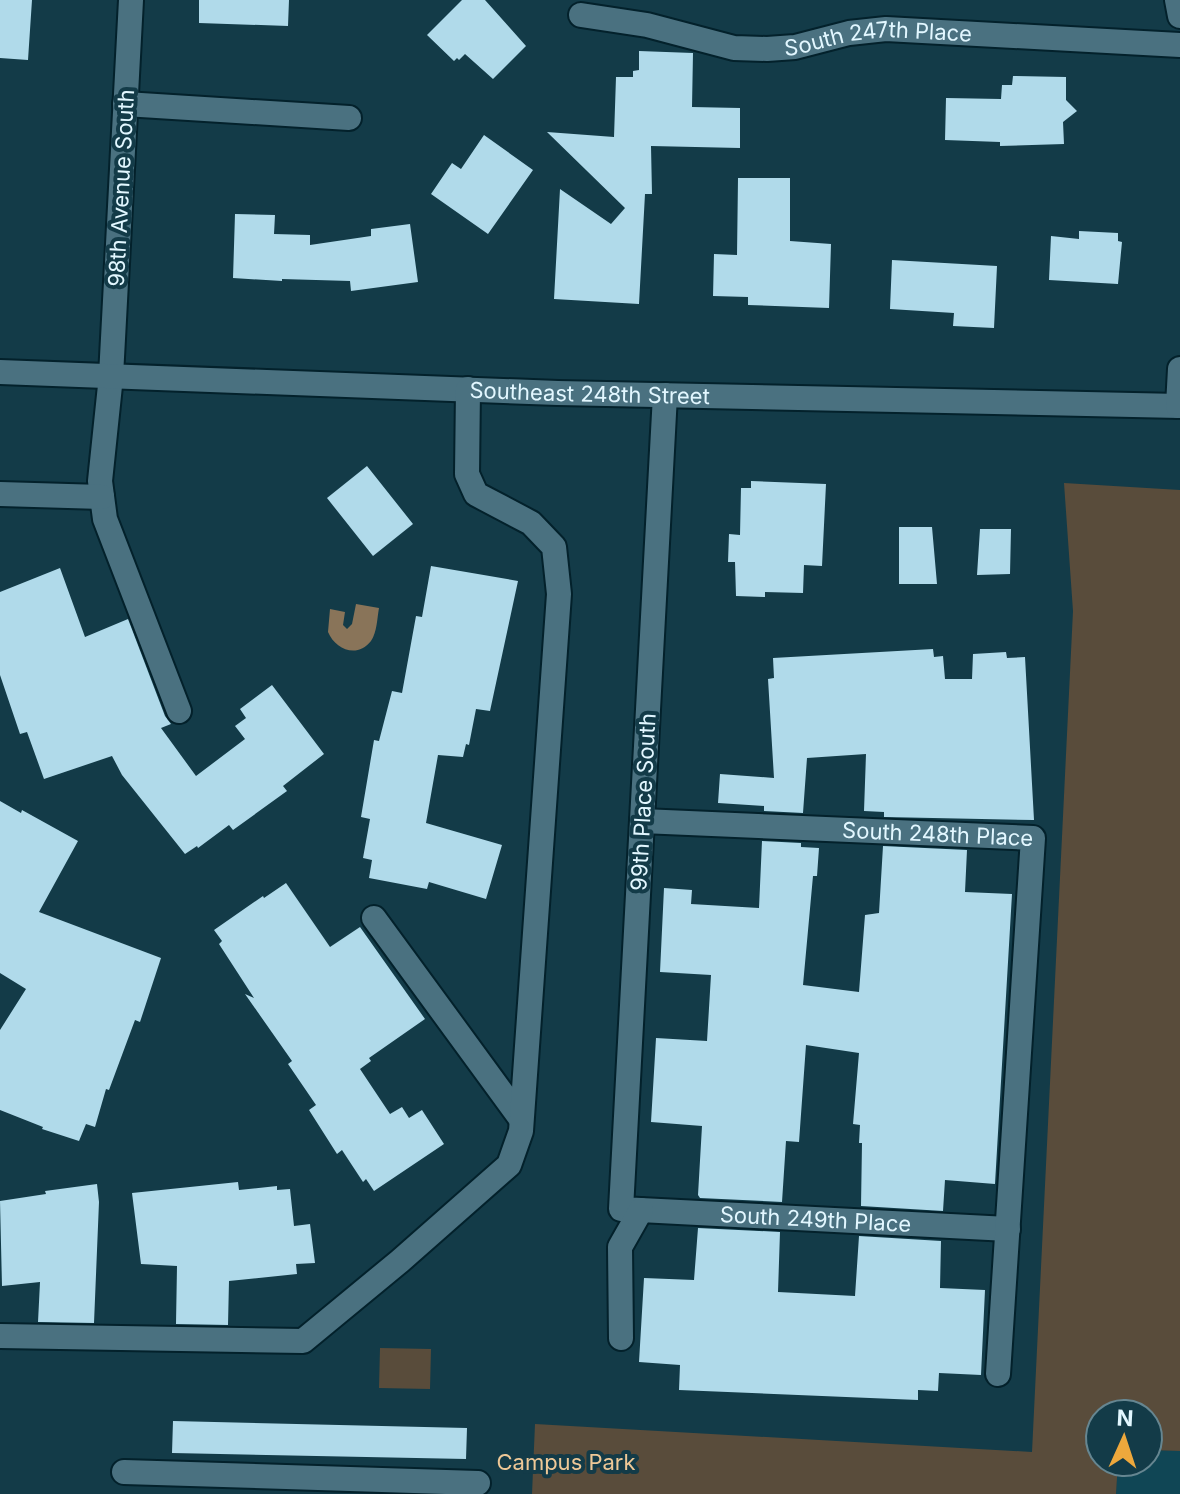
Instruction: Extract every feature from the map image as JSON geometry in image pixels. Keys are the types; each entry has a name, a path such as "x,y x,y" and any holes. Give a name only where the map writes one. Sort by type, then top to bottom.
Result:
{"street":[{"name":"98th Avenue South","path":"131,0 111,376 100,481 105,519 179,711"},
{"path":"1177,0 1180,16"},
{"name":"South 247th Place","path":"581,15 647,25 734,48 795,47 849,33 886,29 1180,45"},
{"path":"125,104 349,118"},
{"path":"1179,406 1180,369"},
{"name":"Southeast 248th Street","path":"0,372 665,395 1179,406"},
{"path":"0,1336 303,1341 509,1165 521,1131 559,594 554,547 531,523 476,494 467,474 468,389"},
{"name":"99th Place South","path":"631,1210 642,821 665,395"},
{"path":"0,494 102,497"},
{"name":"South 248th Place","path":"642,821 1033,838 1008,1229"},
{"path":"374,918 521,1119"},
{"path":"621,1338 620,1247 631,1210"},
{"name":"South 249th Place","path":"631,1210 1008,1229"},
{"path":"998,1374 1008,1229"},
{"path":"124,1472 343,1486 478,1483"}],"shaded area":[{"path":"356,604 379,608 371,641 353,651 341,647 328,632 330,609 345,612 343,625 347,629 352,624"},
{"path":"1164,1450 1180,1451 1180,1494 1116,1494 1117,1478 1164,1478"}],"green space":[{"name":"Campus Park","path":"1064,483 1180,490 1180,1451 1164,1450 1164,1398 1084,1398 1084,1478 1117,1478 1116,1494 532,1494 535,1424 1032,1452 1073,611"},
{"path":"380,1348 431,1349 430,1389 379,1388"}],"building":[{"path":"0,0 32,0 28,60 0,58"},
{"path":"199,0 289,0 288,26 199,23"},
{"path":"462,0 485,0 526,46 493,79 465,54 454,61 427,35"},
{"path":"639,51 693,53 692,107 740,108 740,148 651,146 652,194 645,194 639,304 554,299 560,189 611,224 625,208 547,132 614,137 616,77 633,77 633,71 639,70"},
{"path":"1013,76 1066,77 1066,100 1077,111 1063,122 1064,144 1000,146 1000,142 945,140 946,98 1001,99 1002,85 1012,85"},
{"path":"484,135 533,170 488,234 431,194 452,163 461,169"},
{"path":"738,178 790,178 790,241 831,244 829,308 748,305 748,297 713,296 714,254 737,255"},
{"path":"235,214 275,215 274,234 310,235 310,245 371,236 371,229 410,224 418,282 351,291 350,281 233,278"},
{"path":"1079,231 1118,233 1118,241 1122,242 1118,284 1049,280 1051,236 1079,239"},
{"path":"892,260 997,266 994,328 953,326 954,313 890,309"},
{"path":"367,466 413,524 373,556 327,498"},
{"path":"751,481 826,484 822,566 804,565 803,593 765,592 765,597 736,596 735,562 728,562 729,534 740,535 741,488 751,488"},
{"path":"899,527 932,527 937,584 899,584"},
{"path":"980,529 1011,529 1010,574 977,575"},
{"path":"431,566 518,581 490,711 476,709 469,745 466,744 463,757 438,755 426,823 502,845 486,899 429,882 427,889 369,878 372,860 363,858 370,819 361,817 374,740 379,741 392,691 402,693 416,616 422,617"},
{"path":"60,568 85,637 128,619 165,716 171,724 161,728 196,776 245,739 235,726 246,718 240,709 272,685 324,754 283,786 287,791 233,830 229,825 185,854 122,775 112,756 44,779 27,732 20,734 0,675 0,592"},
{"path":"933,649 934,657 943,656 945,679 972,679 973,654 1006,652 1007,658 1025,657 1034,820 884,817 884,812 864,811 866,754 807,758 803,813 764,811 764,806 718,803 720,774 774,778 768,679 774,678 773,658"},
{"path":"0,801 78,841 39,912 161,958 140,1022 135,1020 109,1090 106,1089 95,1127 86,1124 79,1141 0,1110 0,1030 26,989 0,973"},
{"path":"762,841 801,843 801,847 819,848 817,876 813,876 803,985 859,992 865,915 879,913 883,846 967,850 965,892 1012,894 995,1184 945,1180 943,1211 861,1206 862,1143 859,1143 860,1125 853,1124 859,1053 806,1045 799,1142 786,1141 782,1202 700,1198 702,1126 651,1122 656,1038 707,1041 711,975 660,972 664,888 692,890 691,904 759,908"},
{"path":"286,883 330,947 360,927 425,1019 369,1058 371,1061 360,1069 390,1114 402,1107 409,1118 422,1110 444,1144 374,1191 366,1179 363,1182 342,1150 337,1154 309,1110 316,1105 288,1064 292,1061 245,994 254,998 219,944 222,941 214,930"},
{"path":"238,1182 239,1190 277,1186 277,1190 290,1189 294,1226 310,1224 315,1263 296,1264 297,1274 229,1281 228,1325 176,1324 177,1266 141,1264 132,1193"},
{"path":"97,1184 94,1323 38,1322 40,1282 2,1286 0,1201"},
{"path":"698,1228 780,1232 778,1292 855,1296 859,1236 941,1241 940,1288 985,1290 981,1375 939,1373 938,1391 918,1390 918,1400 679,1390 680,1365 639,1362 644,1278 694,1280"},
{"path":"173,1421 467,1428 466,1459 172,1453"}]}
